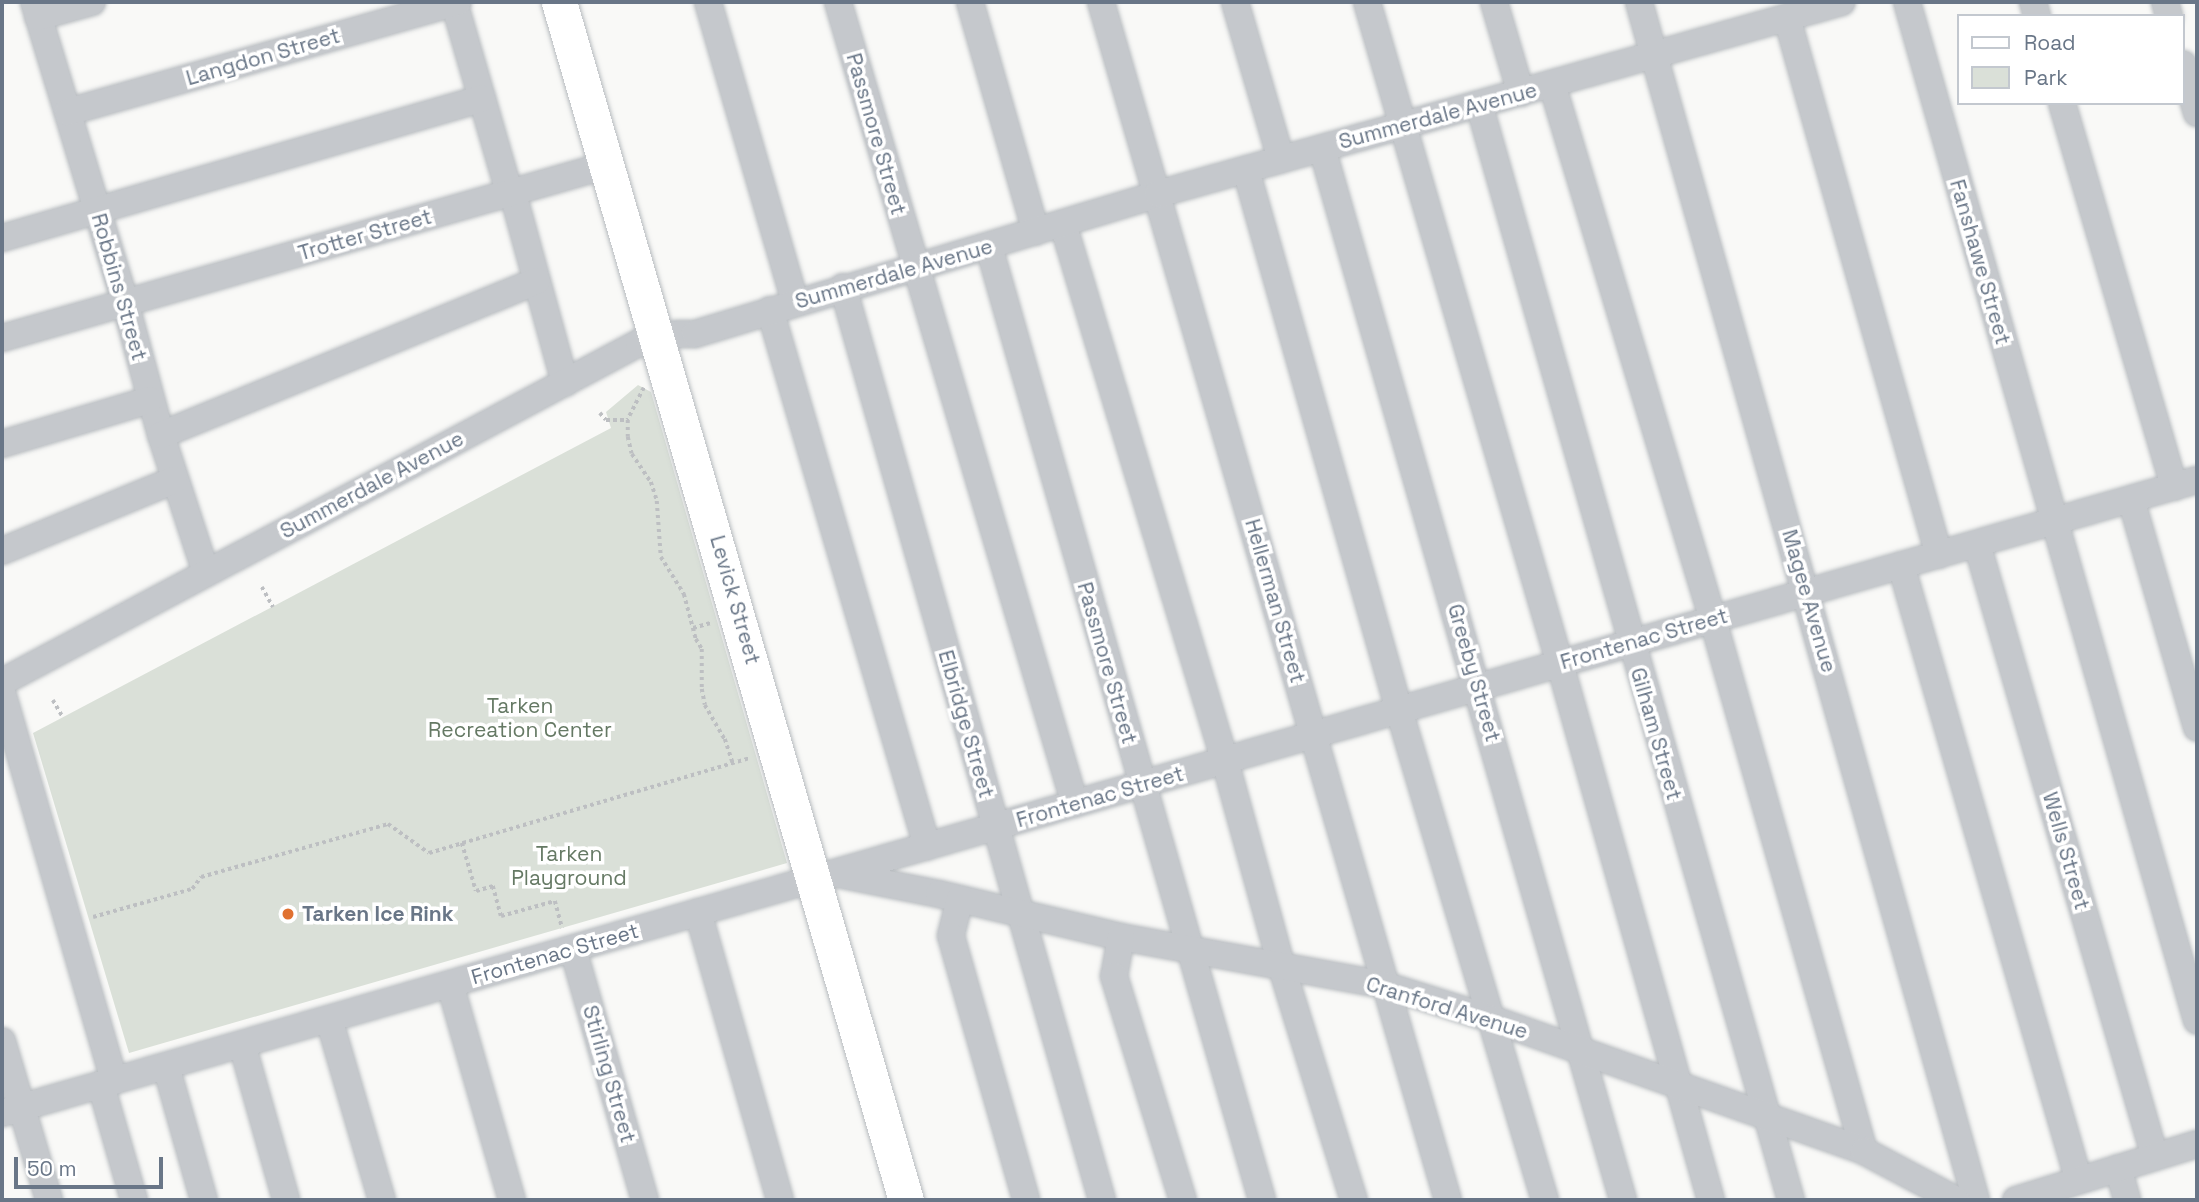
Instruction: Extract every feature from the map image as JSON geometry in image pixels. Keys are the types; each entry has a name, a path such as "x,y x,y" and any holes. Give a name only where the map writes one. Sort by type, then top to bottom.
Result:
{"main road":[{"name":"Levick Street","path":"559,2 604,166 668,336"},
{"name":"Levick Street","path":"582,2 668,336 914,1193"}],"street":[{"path":"36,9 92,2"},
{"path":"455,2 565,383"},
{"name":"Langdon Street","path":"68,112 455,2"},
{"path":"708,2 783,306 928,846"},
{"name":"Passmore Street","path":"838,2 914,267 1075,804"},
{"path":"970,2 1036,232"},
{"name":"Hellerman Street","path":"1101,2 1448,1200"},
{"path":"1236,2 1281,159"},
{"path":"1367,2 1560,664 1712,1200"},
{"path":"1494,2 1521,93"},
{"name":"Magee Avenue","path":"1639,2 1976,1200"},
{"name":"Summerdale Avenue","path":"2,682 639,343 668,336 695,334 843,287 989,247 1158,194 1656,56 1781,13 1842,2"},
{"name":"Fanshawe Street","path":"1907,2 2197,1021"},
{"name":"Robbins Street","path":"36,9 125,302 174,480 206,573"},
{"path":"1781,13 1939,555"},
{"path":"2185,71 2197,113"},
{"path":"1552,84 1713,620 1864,1151"},
{"path":"2,237 482,99"},
{"name":"Gilham Street","path":"1479,104 1630,644 1791,1200"},
{"path":"2064,105 2186,484"},
{"name":"Greeby Street","path":"1322,148 1623,1200"},
{"name":"Trotter Street","path":"2,338 512,195 604,166"},
{"path":"1246,170 1399,710 1545,1200"},
{"path":"1063,224 1225,761 1282,968 1354,1200"},
{"name":"Passmore Street","path":"989,247 1262,1200"},
{"path":"161,435 537,281"},
{"name":"Elbridge Street","path":"843,287 1102,1200"},
{"path":"2,444 150,400"},
{"path":"2,551 174,480"},
{"name":"Frontenac Street","path":"12,1110 450,984 568,940 698,912 2186,484"},
{"path":"2131,499 2197,727"},
{"name":"Wells Street","path":"1977,544 2155,1157"},
{"path":"1901,565 2078,1178"},
{"path":"2,692 108,1083 134,1200"},
{"name":"Cranford Avenue","path":"824,876 960,899 1189,951 1384,985 1492,1019 1767,1119 1864,1151 1956,1200"},
{"path":"960,899 951,936 1026,1200"},
{"path":"698,912 780,1200"},
{"path":"1121,937 1114,976 1183,1200"},
{"name":"Stirling Street","path":"568,940 645,1200"},
{"path":"450,984 512,1200"},
{"path":"329,1019 382,1200"},
{"path":"2,1041 12,1110 49,1200"},
{"path":"242,1044 286,1200"},
{"path":"166,1066 204,1200"},
{"path":"2016,1200 2078,1178 2197,1144"},
{"path":"2118,1168 2127,1200"}],"path":[{"path":"649,379 628,421 632,454 651,482 657,501 660,557 684,594 702,649 702,689 705,705 725,739 733,763"},
{"path":"600,412 606,421 628,421"},
{"path":"262,587 273,607"},
{"path":"693,628 719,620"},
{"path":"53,700 63,717"},
{"path":"93,917 192,889 201,877 388,824 429,853 759,755"},
{"path":"462,843 476,891 492,886 501,916 555,901 568,940"}],"green space":[{"name":"Tarken Recreation Center","path":"638,385 651,392 787,863 129,1053 33,733 611,428 606,412"}],"place":[{"name":"Tarken Ice Rink","path":"288,914"}],"park label":[{"name":"Tarken Playground","path":"569,866"}]}
